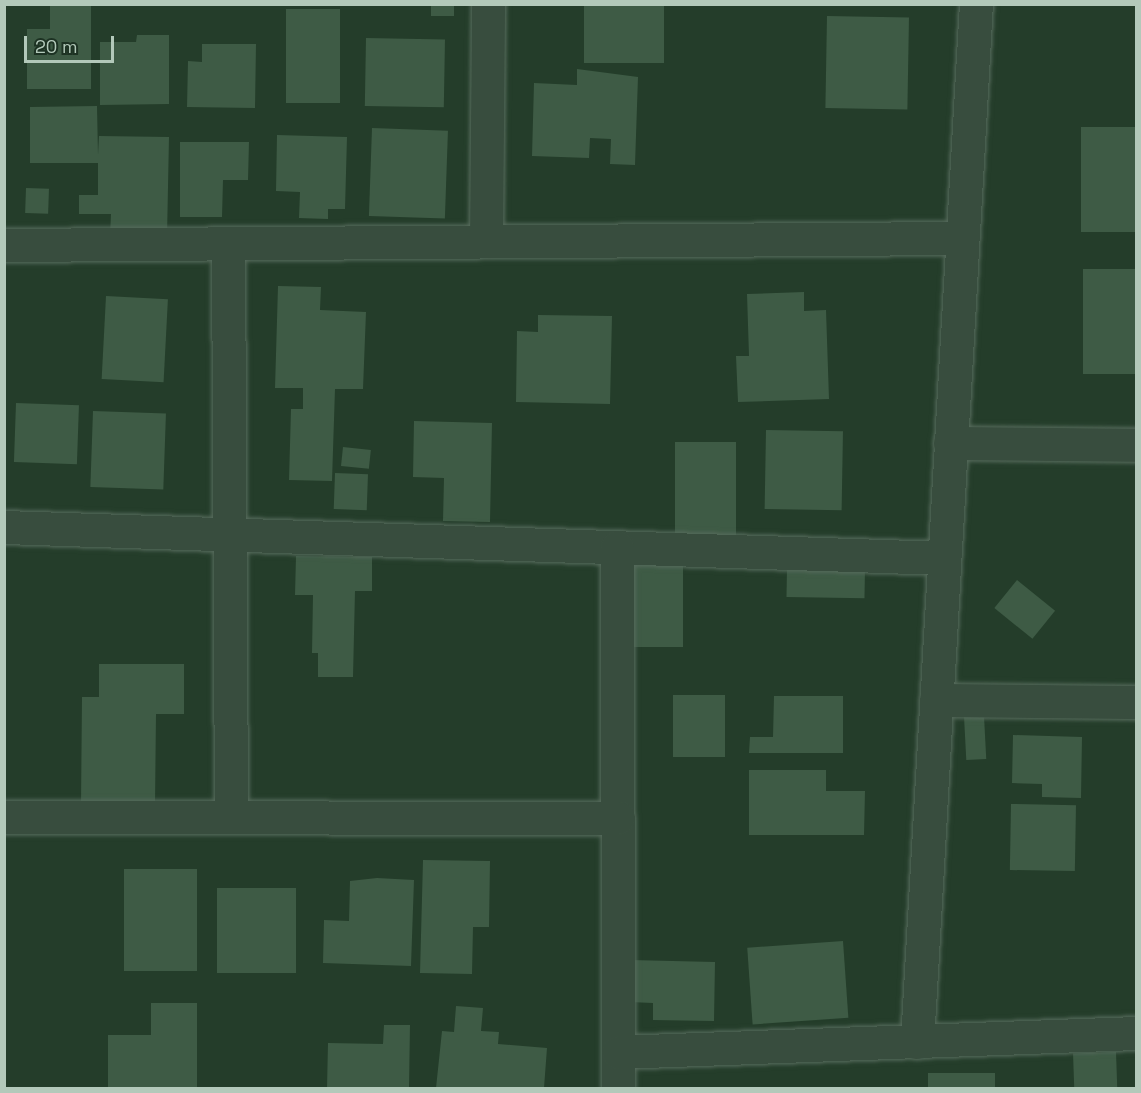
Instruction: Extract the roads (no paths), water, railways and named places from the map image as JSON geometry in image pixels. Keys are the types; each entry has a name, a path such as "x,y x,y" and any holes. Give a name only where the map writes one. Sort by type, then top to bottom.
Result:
{"street":[{"path":"486,242 488,4"},
{"path":"917,1042 976,4"},
{"path":"4,245 961,238"},
{"path":"228,243 231,817"},
{"path":"950,443 1137,445"},
{"path":"4,527 943,558"},
{"path":"617,547 618,1089"},
{"path":"936,700 1137,702"},
{"path":"4,817 618,819"},
{"path":"618,1052 1137,1034"}]}
